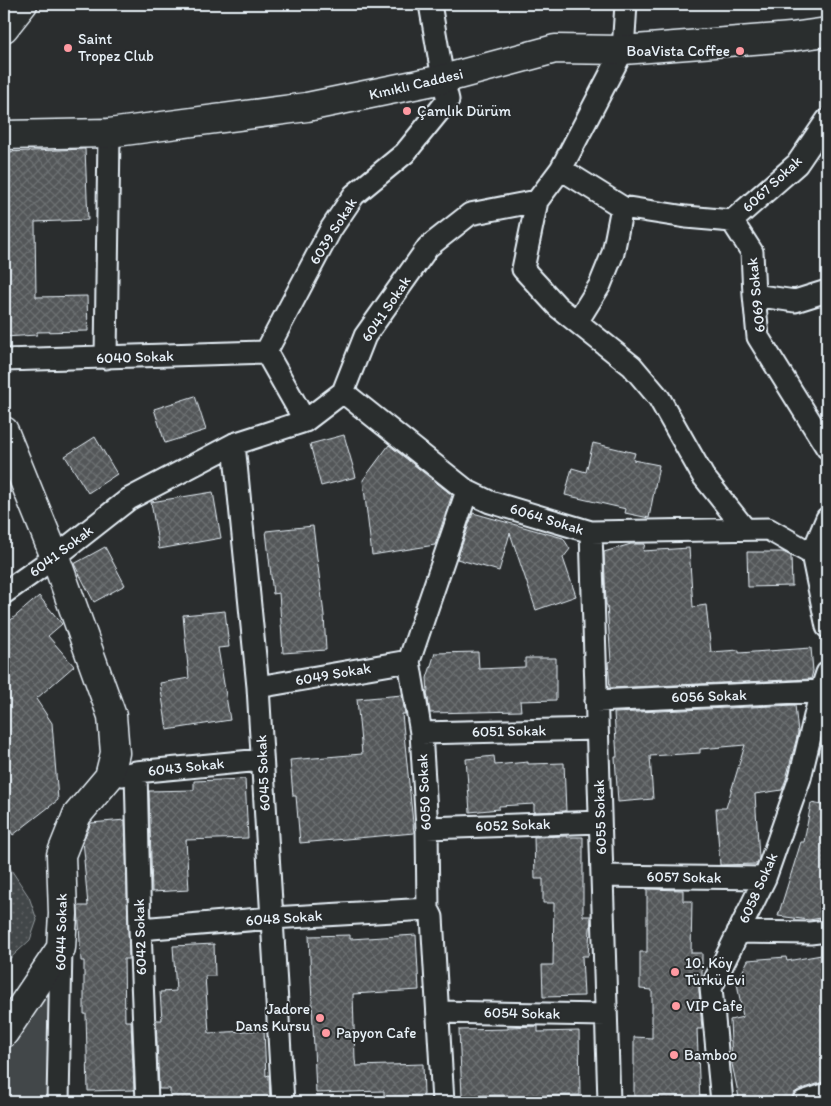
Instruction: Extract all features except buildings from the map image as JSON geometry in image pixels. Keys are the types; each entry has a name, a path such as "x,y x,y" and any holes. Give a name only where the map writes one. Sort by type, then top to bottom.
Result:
{"street":[{"path":"4,28 23,4"},
{"path":"430,4 443,79"},
{"path":"626,4 623,50 561,169 537,201 522,269 558,307 632,366 658,398 703,476 745,529"},
{"name":"Kınıklı Caddesi","path":"5,134 109,133 307,107 443,79 555,49 623,50 791,37 827,32"},
{"name":"6039 Sokak","path":"266,352 331,228 354,195 405,153 448,100 443,79"},
{"name":"6067 Sokak","path":"732,221 797,164 827,120"},
{"path":"106,358 109,133"},
{"path":"561,169 622,207 686,217 732,221"},
{"name":"6041 Sokak","path":"4,593 55,557 129,499 234,444 305,421 343,392 365,336 428,247 470,214 537,201"},
{"path":"577,322 600,285 607,269 613,253 622,207"},
{"name":"6069 Sokak","path":"732,221 752,252 758,337 827,448"},
{"path":"754,295 795,301 827,290"},
{"path":"266,352 305,421"},
{"name":"6040 Sokak","path":"4,360 266,352"},
{"name":"6064 Sokak","path":"343,392 466,491 490,502 591,532 768,529 812,554"},
{"path":"4,431 55,557 112,716 116,753 109,777"},
{"name":"6045 Sokak","path":"234,444 258,686 283,1102"},
{"name":"6050 Sokak","path":"443,1102 432,917 428,909 427,828 421,733 409,661 466,491"},
{"path":"827,518 812,554 827,627"},
{"name":"6055 Sokak","path":"591,532 609,1102"},
{"name":"6049 Sokak","path":"258,686 409,661"},
{"name":"6056 Sokak","path":"596,701 824,682"},
{"name":"6058 Sokak","path":"722,1102 711,988 765,878 800,778 824,682"},
{"name":"6051 Sokak","path":"421,733 597,728"},
{"name":"6043 Sokak","path":"109,777 136,772 262,760"},
{"name":"6042 Sokak","path":"136,772 147,1102"},
{"name":"6044 Sokak","path":"58,1102 63,914 61,855 77,815 109,777"},
{"name":"6052 Sokak","path":"427,828 600,822"},
{"name":"6057 Sokak","path":"602,876 765,878"},
{"name":"6048 Sokak","path":"140,929 272,918 428,909"},
{"path":"738,932 810,933 827,931"},
{"path":"4,1034 61,948"},
{"name":"6054 Sokak","path":"438,1012 606,1014"},
{"path":"803,1102 827,1094"}],"shaded area":[{"path":"4,859 29,897 37,920 30,940 4,964"},
{"path":"51,989 55,1102 4,1102 4,1054"}],"place":[{"name":"Saint Tropez Club","path":"68,48"},
{"name":"BoaVista Coffee","path":"740,51"},
{"name":"Çamlık Dürüm","path":"407,111"},
{"name":"10. Köy Türkü Evi","path":"675,972"},
{"name":"VIP Cafe","path":"676,1006"},
{"name":"Jadore Dans Kursu","path":"320,1018"},
{"name":"Papyon Cafe","path":"326,1033"},
{"name":"Bamboo","path":"674,1055"}]}
